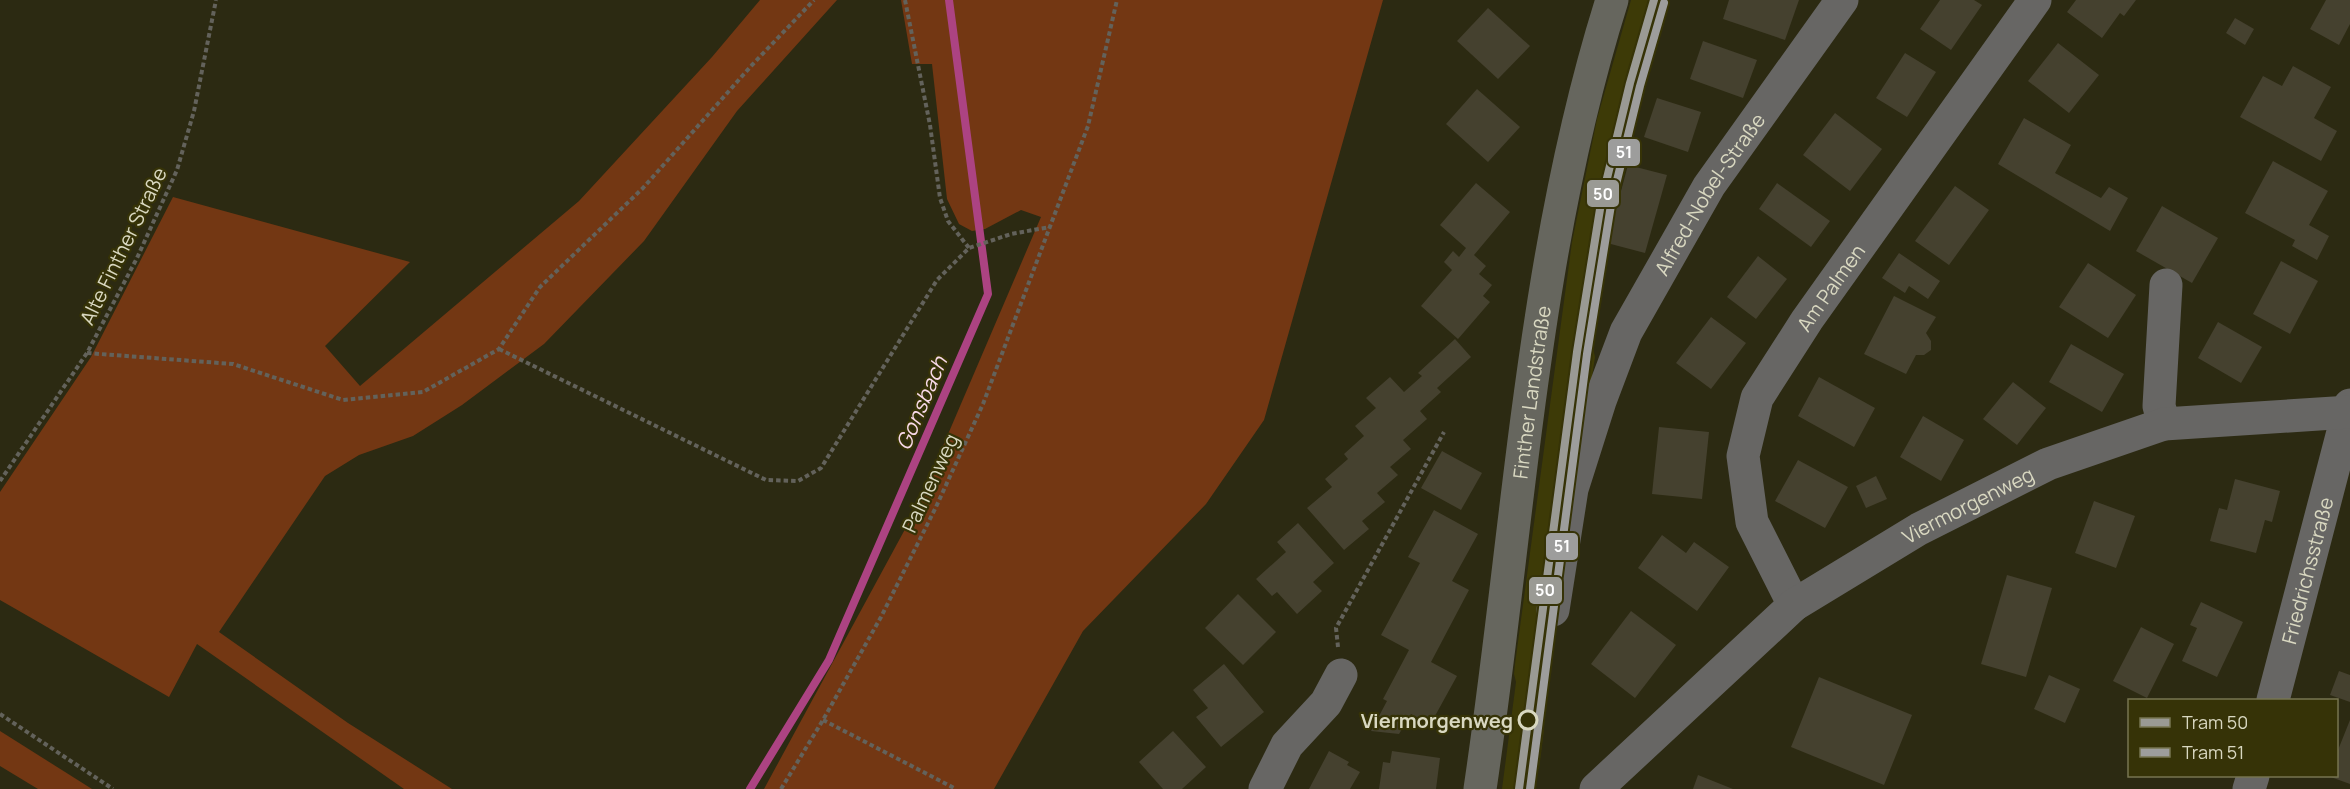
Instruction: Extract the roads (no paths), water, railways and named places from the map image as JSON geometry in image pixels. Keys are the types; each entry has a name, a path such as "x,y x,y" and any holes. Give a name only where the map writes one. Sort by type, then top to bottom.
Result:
{"main road":[{"name":"Finther Landstraße","path":"1480,789 1545,297 1567,170 1594,57 1612,0"}],"street":[{"name":"Alfred-Nobel-Straße","path":"1552,619 1572,489 1600,401 1626,332 1709,186 1842,0"},
{"name":"Am Palmen","path":"1794,605 1752,522 1743,456 1757,398 1808,320 2035,0"},
{"path":"2164,424 2158,406 2166,285"},
{"name":"Friedrichsstraße","path":"2273,699 2350,405"},
{"name":"Viermorgenweg","path":"1596,789 1794,605 1919,529 2048,464 2164,424 2350,412"},
{"path":"1265,789 1287,745 1326,703 1341,675"}],"waterway":[{"name":"Gonsbach","path":"750,789 829,660 988,294 949,0"}],"tram line":[{"name":"50","path":"1519,789 1577,352 1601,203 1630,83 1654,0"},
{"name":"51","path":"1530,789 1587,354 1611,205 1640,86 1664,3"}],"place":[{"name":"Viermorgenweg","path":"1528,720"}]}
